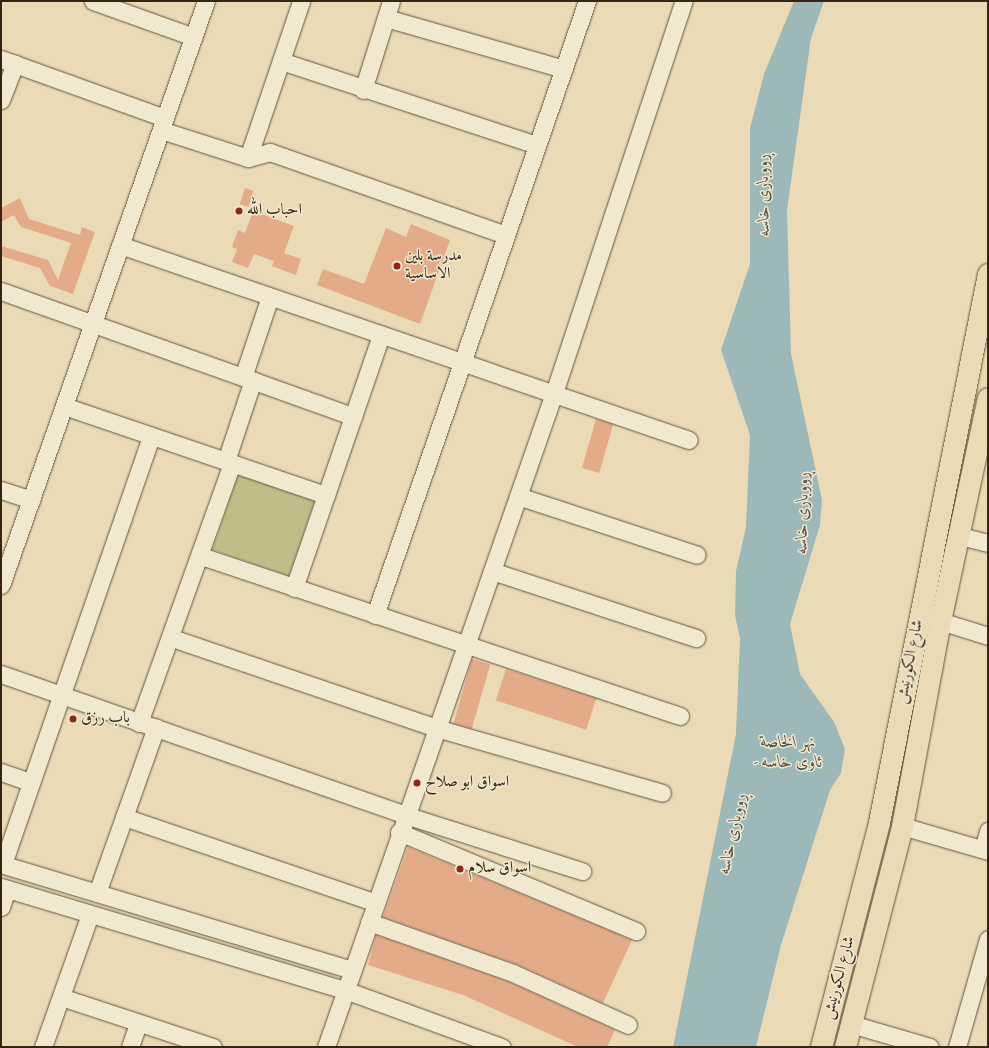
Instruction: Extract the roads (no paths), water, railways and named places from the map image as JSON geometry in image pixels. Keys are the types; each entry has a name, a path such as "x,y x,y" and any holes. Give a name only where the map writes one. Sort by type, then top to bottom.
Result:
{"main road":[{"name":"شارع الكورنيش","path":"820,1047 879,822 988,274"},
{"name":"شارع الكورنيش","path":"845,1047 902,826 940,621 960,536 986,408"},
{"path":"960,414 986,408"}],"street":[{"path":"93,1 194,37"},
{"path":"2,581 206,1"},
{"path":"248,158 301,1"},
{"path":"363,90 391,1"},
{"path":"375,614 587,1"},
{"path":"326,1047 399,832 554,393 684,1"},
{"path":"386,18 564,69"},
{"path":"281,61 363,90 537,145"},
{"path":"1,100 8,62 248,158 270,152 506,234"},
{"path":"120,245 689,440"},
{"path":"2,295 93,323 353,416"},
{"path":"139,723 202,556 229,462 248,379 270,297"},
{"path":"294,588 381,335"},
{"path":"64,406 326,495"},
{"path":"151,436 2,864 352,970"},
{"path":"1,490 31,500"},
{"path":"518,496 697,555"},
{"path":"960,536 988,543"},
{"path":"202,556 680,716"},
{"path":"492,571 696,638"},
{"path":"940,621 988,636"},
{"path":"172,638 436,728 662,793"},
{"path":"1,674 405,815 582,871"},
{"path":"97,893 156,727"},
{"path":"1,772 30,782"},
{"path":"124,817 376,903"},
{"path":"902,826 986,850 988,831"},
{"path":"399,832 636,931"},
{"path":"1,907 4,888 345,990 502,1047"},
{"path":"43,1047 90,914"},
{"path":"369,922 513,974 628,1025"},
{"path":"957,1047 985,959 988,940"},
{"path":"61,997 138,1024 213,1047"},
{"path":"130,1047 138,1024"},
{"path":"851,1024 930,1047"}],"water":[{"name":"نهر الخاصة - ئاوی خاسە","path":"794,1 824,1 811,38 787,210 791,354 822,500 820,525 790,624 800,674 834,722 845,749 841,773 830,790 781,945 756,1047 673,1047 736,734 740,639 735,615 736,571 746,527 750,435 721,350 750,264 750,128 764,74"}],"place":[{"name":"احباب الله","path":"239,211"},
{"name":"مدرسة بلين الاساسية","path":"397,266"},
{"name":"باب رزق","path":"73,719"},
{"name":"اسواق ابو صلاح","path":"417,783"},
{"name":"اسواق سلام","path":"460,869"}],"water label":[{"name":"ڕووباری خاسە","path":"765,195"},
{"name":"ڕووباری خاسە","path":"804,513"},
{"name":"ڕووباری خاسە","path":"734,834"}]}
